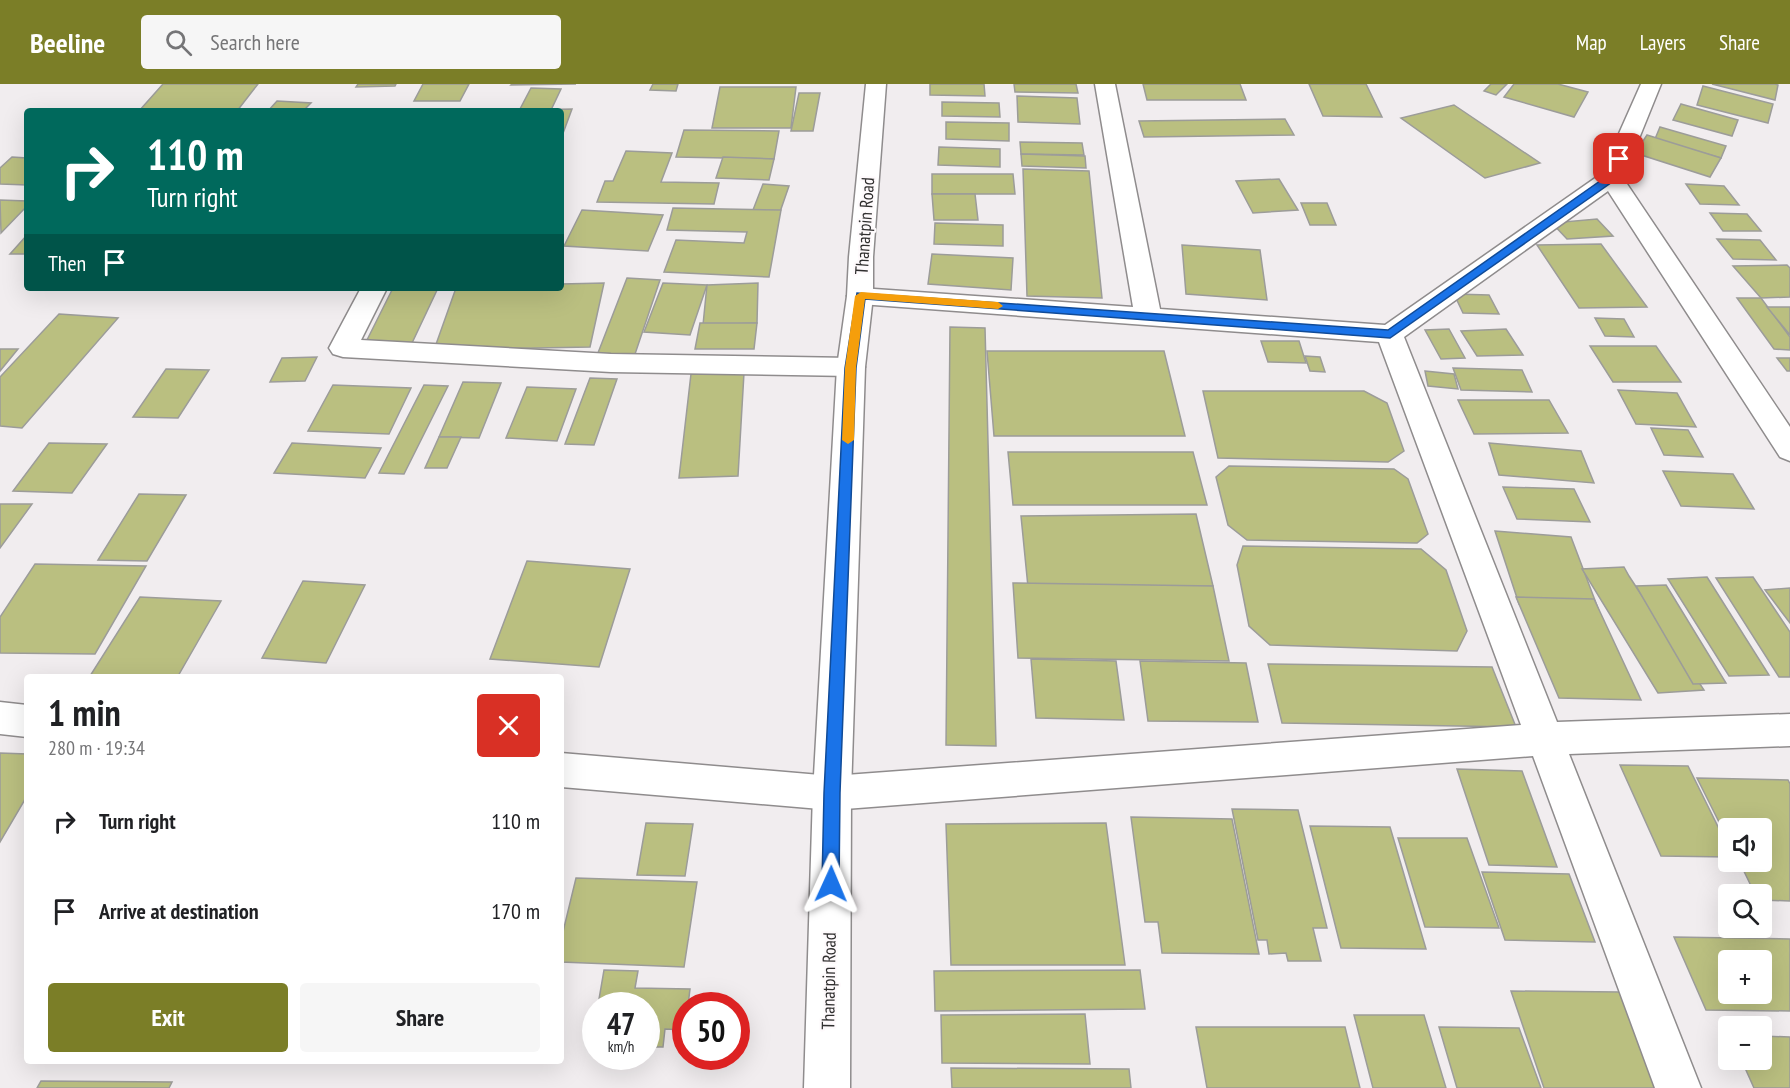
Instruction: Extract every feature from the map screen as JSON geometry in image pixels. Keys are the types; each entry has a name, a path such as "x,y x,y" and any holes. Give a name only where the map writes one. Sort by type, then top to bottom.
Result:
{"street":[{"name":"Thanatpin Road","path":"827,1088 832,793 851,368 861,296 861,257 876,84"},
{"path":"1105,84 1148,316"},
{"path":"861,296 1390,334 1611,178 1651,84"},
{"path":"1611,178 1790,450"},
{"path":"372,291 343,348 611,363 851,368"},
{"path":"1390,334 1678,1088"},
{"path":"0,718 24,721"},
{"path":"564,770 832,793 1544,739 1790,730"}],"building":[{"path":"163,84 258,84 239,108 142,108"},
{"path":"358,84 396,84 395,86 356,87"},
{"path":"423,84 469,84 460,101 414,101"},
{"path":"512,84 576,84 511,85"},
{"path":"653,84 678,84 676,91 650,90"},
{"path":"930,84 984,84 985,96 930,95"},
{"path":"1014,84 1076,84 1078,93 1015,92"},
{"path":"1143,84 1240,84 1246,100 1147,100"},
{"path":"1309,84 1366,84 1382,117 1323,116"},
{"path":"1491,84 1507,84 1496,95 1484,91"},
{"path":"1514,84 1558,84 1588,92 1574,117 1504,97"},
{"path":"1712,84 1775,84 1778,85 1775,100"},
{"path":"1703,86 1773,104 1768,123 1697,105"},
{"path":"720,87 796,87 791,128 712,128"},
{"path":"531,88 561,89 552,108 521,108"},
{"path":"799,93 820,93 813,131 791,131"},
{"path":"1017,96 1077,98 1080,124 1018,122"},
{"path":"277,101 311,103 306,108 271,108"},
{"path":"942,102 999,103 1000,117 942,116"},
{"path":"1681,104 1738,120 1732,136 1673,120"},
{"path":"1454,105 1540,163 1485,178 1401,118"},
{"path":"564,109 572,109 564,131"},
{"path":"1285,119 1294,135 1144,137 1139,121"},
{"path":"946,122 1009,123 1009,141 946,139"},
{"path":"1660,127 1726,146 1721,158 1655,139"},
{"path":"684,130 779,131 774,159 676,157"},
{"path":"1647,135 1721,158 1710,177 1635,153"},
{"path":"1020,142 1082,143 1084,155 1021,154"},
{"path":"939,147 1000,149 1000,167 938,165"},
{"path":"626,151 672,153 661,182 719,183 714,204 597,202 605,181 613,181"},
{"path":"1021,154 1085,156 1086,168 1022,166"},
{"path":"12,157 24,158 24,185 0,184 0,168"},
{"path":"723,157 774,159 769,180 716,178"},
{"path":"1023,169 1089,171 1102,298 1027,296"},
{"path":"932,174 1013,174 1015,194 932,194"},
{"path":"1279,179 1298,210 1253,213 1236,181"},
{"path":"763,184 789,186 780,212 753,210"},
{"path":"1686,184 1724,186 1739,205 1700,204"},
{"path":"932,194 975,194 978,220 934,220"},
{"path":"0,200 24,201 24,209 1,233"},
{"path":"1301,203 1327,203 1336,225 1310,225"},
{"path":"673,208 781,210 769,277 664,272 676,240 744,243 747,232 667,230"},
{"path":"582,210 663,215 648,251 564,246"},
{"path":"1710,213 1747,214 1761,231 1723,231"},
{"path":"1597,219 1613,236 1567,239 1552,223"},
{"path":"935,223 1003,225 1003,246 934,244"},
{"path":"24,238 24,254 10,254"},
{"path":"1717,239 1760,240 1776,260 1733,259"},
{"path":"1601,244 1647,307 1579,308 1537,245"},
{"path":"1182,245 1260,250 1267,300 1186,294"},
{"path":"932,254 1013,258 1011,290 928,284"},
{"path":"1787,265 1790,268 1790,297 1761,298 1733,266"},
{"path":"627,278 660,280 633,360 596,358"},
{"path":"604,283 590,347 434,350 455,291 564,291 564,284"},
{"path":"663,283 707,285 690,335 644,332"},
{"path":"758,283 757,323 703,325 707,285"},
{"path":"392,291 437,291 412,343 366,342"},
{"path":"1454,294 1489,295 1499,314 1463,313"},
{"path":"1737,298 1761,298 1790,337 1790,350 1774,349"},
{"path":"1767,307 1790,307 1790,335"},
{"path":"59,314 118,318 22,428 0,426 0,377"},
{"path":"1595,318 1624,319 1634,337 1605,336"},
{"path":"700,323 757,323 754,349 695,349"},
{"path":"950,327 985,328 996,746 946,745"},
{"path":"1449,329 1465,358 1441,359 1425,330"},
{"path":"1506,329 1523,355 1477,356 1461,331"},
{"path":"1261,341 1299,341 1306,363 1268,362"},
{"path":"1590,346 1656,346 1681,382 1613,382"},
{"path":"0,349 18,349 0,371"},
{"path":"987,351 1164,351 1185,436 994,436"},
{"path":"1305,356 1320,357 1325,372 1310,371"},
{"path":"317,357 305,381 270,382 282,358"},
{"path":"1777,358 1790,358 1790,371 1787,371"},
{"path":"1453,368 1522,370 1532,392 1461,390"},
{"path":"166,369 209,370 178,418 133,417"},
{"path":"1425,371 1454,374 1458,389 1428,386"},
{"path":"744,373 738,476 679,478 691,374"},
{"path":"590,378 617,379 594,445 565,444"},
{"path":"463,382 501,383 479,438 439,437"},
{"path":"333,385 411,388 389,434 308,431"},
{"path":"424,385 448,386 404,474 379,473"},
{"path":"527,387 576,389 557,441 506,438"},
{"path":"1618,390 1677,393 1696,427 1636,424"},
{"path":"1203,391 1364,391 1387,403 1404,451 1388,462 1218,458"},
{"path":"1458,400 1549,400 1568,433 1474,434"},
{"path":"1651,428 1688,430 1703,457 1664,455"},
{"path":"439,437 461,437 447,468 425,468"},
{"path":"49,443 107,444 72,493 13,491"},
{"path":"292,443 381,448 365,478 274,473"},
{"path":"1489,443 1581,451 1594,483 1499,475"},
{"path":"1008,452 1193,452 1207,505 1013,505"},
{"path":"1229,466 1394,469 1408,479 1428,534 1417,543 1247,540 1228,525 1216,477"},
{"path":"1663,471 1733,474 1754,509 1681,506"},
{"path":"1503,487 1574,489 1590,522 1517,519"},
{"path":"139,494 186,495 147,561 98,560"},
{"path":"0,504 32,504 0,548"},
{"path":"1196,514 1213,586 1028,587 1021,516"},
{"path":"1495,531 1571,537 1599,611 1519,604"},
{"path":"1243,546 1421,549 1446,570 1467,631 1457,651 1270,645 1249,626 1237,565"},
{"path":"527,561 630,569 599,667 490,659"},
{"path":"35,564 146,566 95,654 0,653 0,617"},
{"path":"1624,567 1704,690 1658,693 1582,569"},
{"path":"1707,577 1769,675 1729,676 1668,579"},
{"path":"1753,577 1790,632 1790,677 1779,677 1716,578"},
{"path":"303,581 365,585 326,663 262,658"},
{"path":"1013,583 1213,586 1229,661 1018,658"},
{"path":"1666,585 1726,683 1693,684 1636,586"},
{"path":"1790,588 1790,623 1765,590"},
{"path":"140,597 221,601 179,674 91,674"},
{"path":"1516,597 1594,599 1641,700 1559,698"},
{"path":"1031,659 1116,661 1124,720 1036,718"},
{"path":"1140,661 1246,663 1258,722 1148,721"},
{"path":"1268,664 1492,667 1516,727 1282,723"},
{"path":"0,753 24,754 24,801 0,842"},
{"path":"1620,765 1688,766 1718,827 1718,857 1661,856"},
{"path":"1457,769 1522,771 1557,867 1489,865"},
{"path":"1697,778 1788,780 1790,784 1790,901 1772,900 1772,884 1750,884 1744,872 1772,872 1772,818 1718,818 1718,820"},
{"path":"1232,809 1298,810 1327,928 1313,928 1321,961 1288,961 1286,953 1269,954 1267,940 1258,940"},
{"path":"1131,817 1232,819 1259,954 1162,953 1158,922 1145,922"},
{"path":"646,823 693,824 685,876 637,875"},
{"path":"1106,823 1125,965 951,965 946,824"},
{"path":"1310,826 1390,827 1426,949 1341,948"},
{"path":"1398,838 1467,838 1499,928 1425,927"},
{"path":"1482,872 1569,874 1595,942 1505,940"},
{"path":"576,878 697,882 684,967 564,962 564,928"},
{"path":"1674,937 1790,939 1790,1011 1706,1010"},
{"path":"604,970 638,971 635,988 690,989 690,992 672,992 672,1029 665,1029 663,1047 660,1047 660,992 600,992"},
{"path":"1140,970 1145,1009 935,1011 934,971"},
{"path":"1511,991 1620,992 1659,1088 1544,1088"},
{"path":"1085,1014 1090,1064 942,1063 941,1015"},
{"path":"1354,1015 1424,1015 1446,1088 1373,1088"},
{"path":"1196,1027 1345,1027 1360,1088 1207,1088"},
{"path":"1439,1027 1519,1028 1541,1088 1457,1088"},
{"path":"1772,1036 1790,1037 1790,1088 1754,1088 1746,1070 1772,1070"},
{"path":"951,1068 1129,1069 1131,1088 952,1088"},
{"path":"41,1081 172,1082 169,1088 37,1088"}],"slow traffic":[{"path":"848,440 851,368 861,296 998,306"}],"route":[{"path":"831,884 832,793 851,368 861,296 1390,334 1611,178 1619,159"}]}
